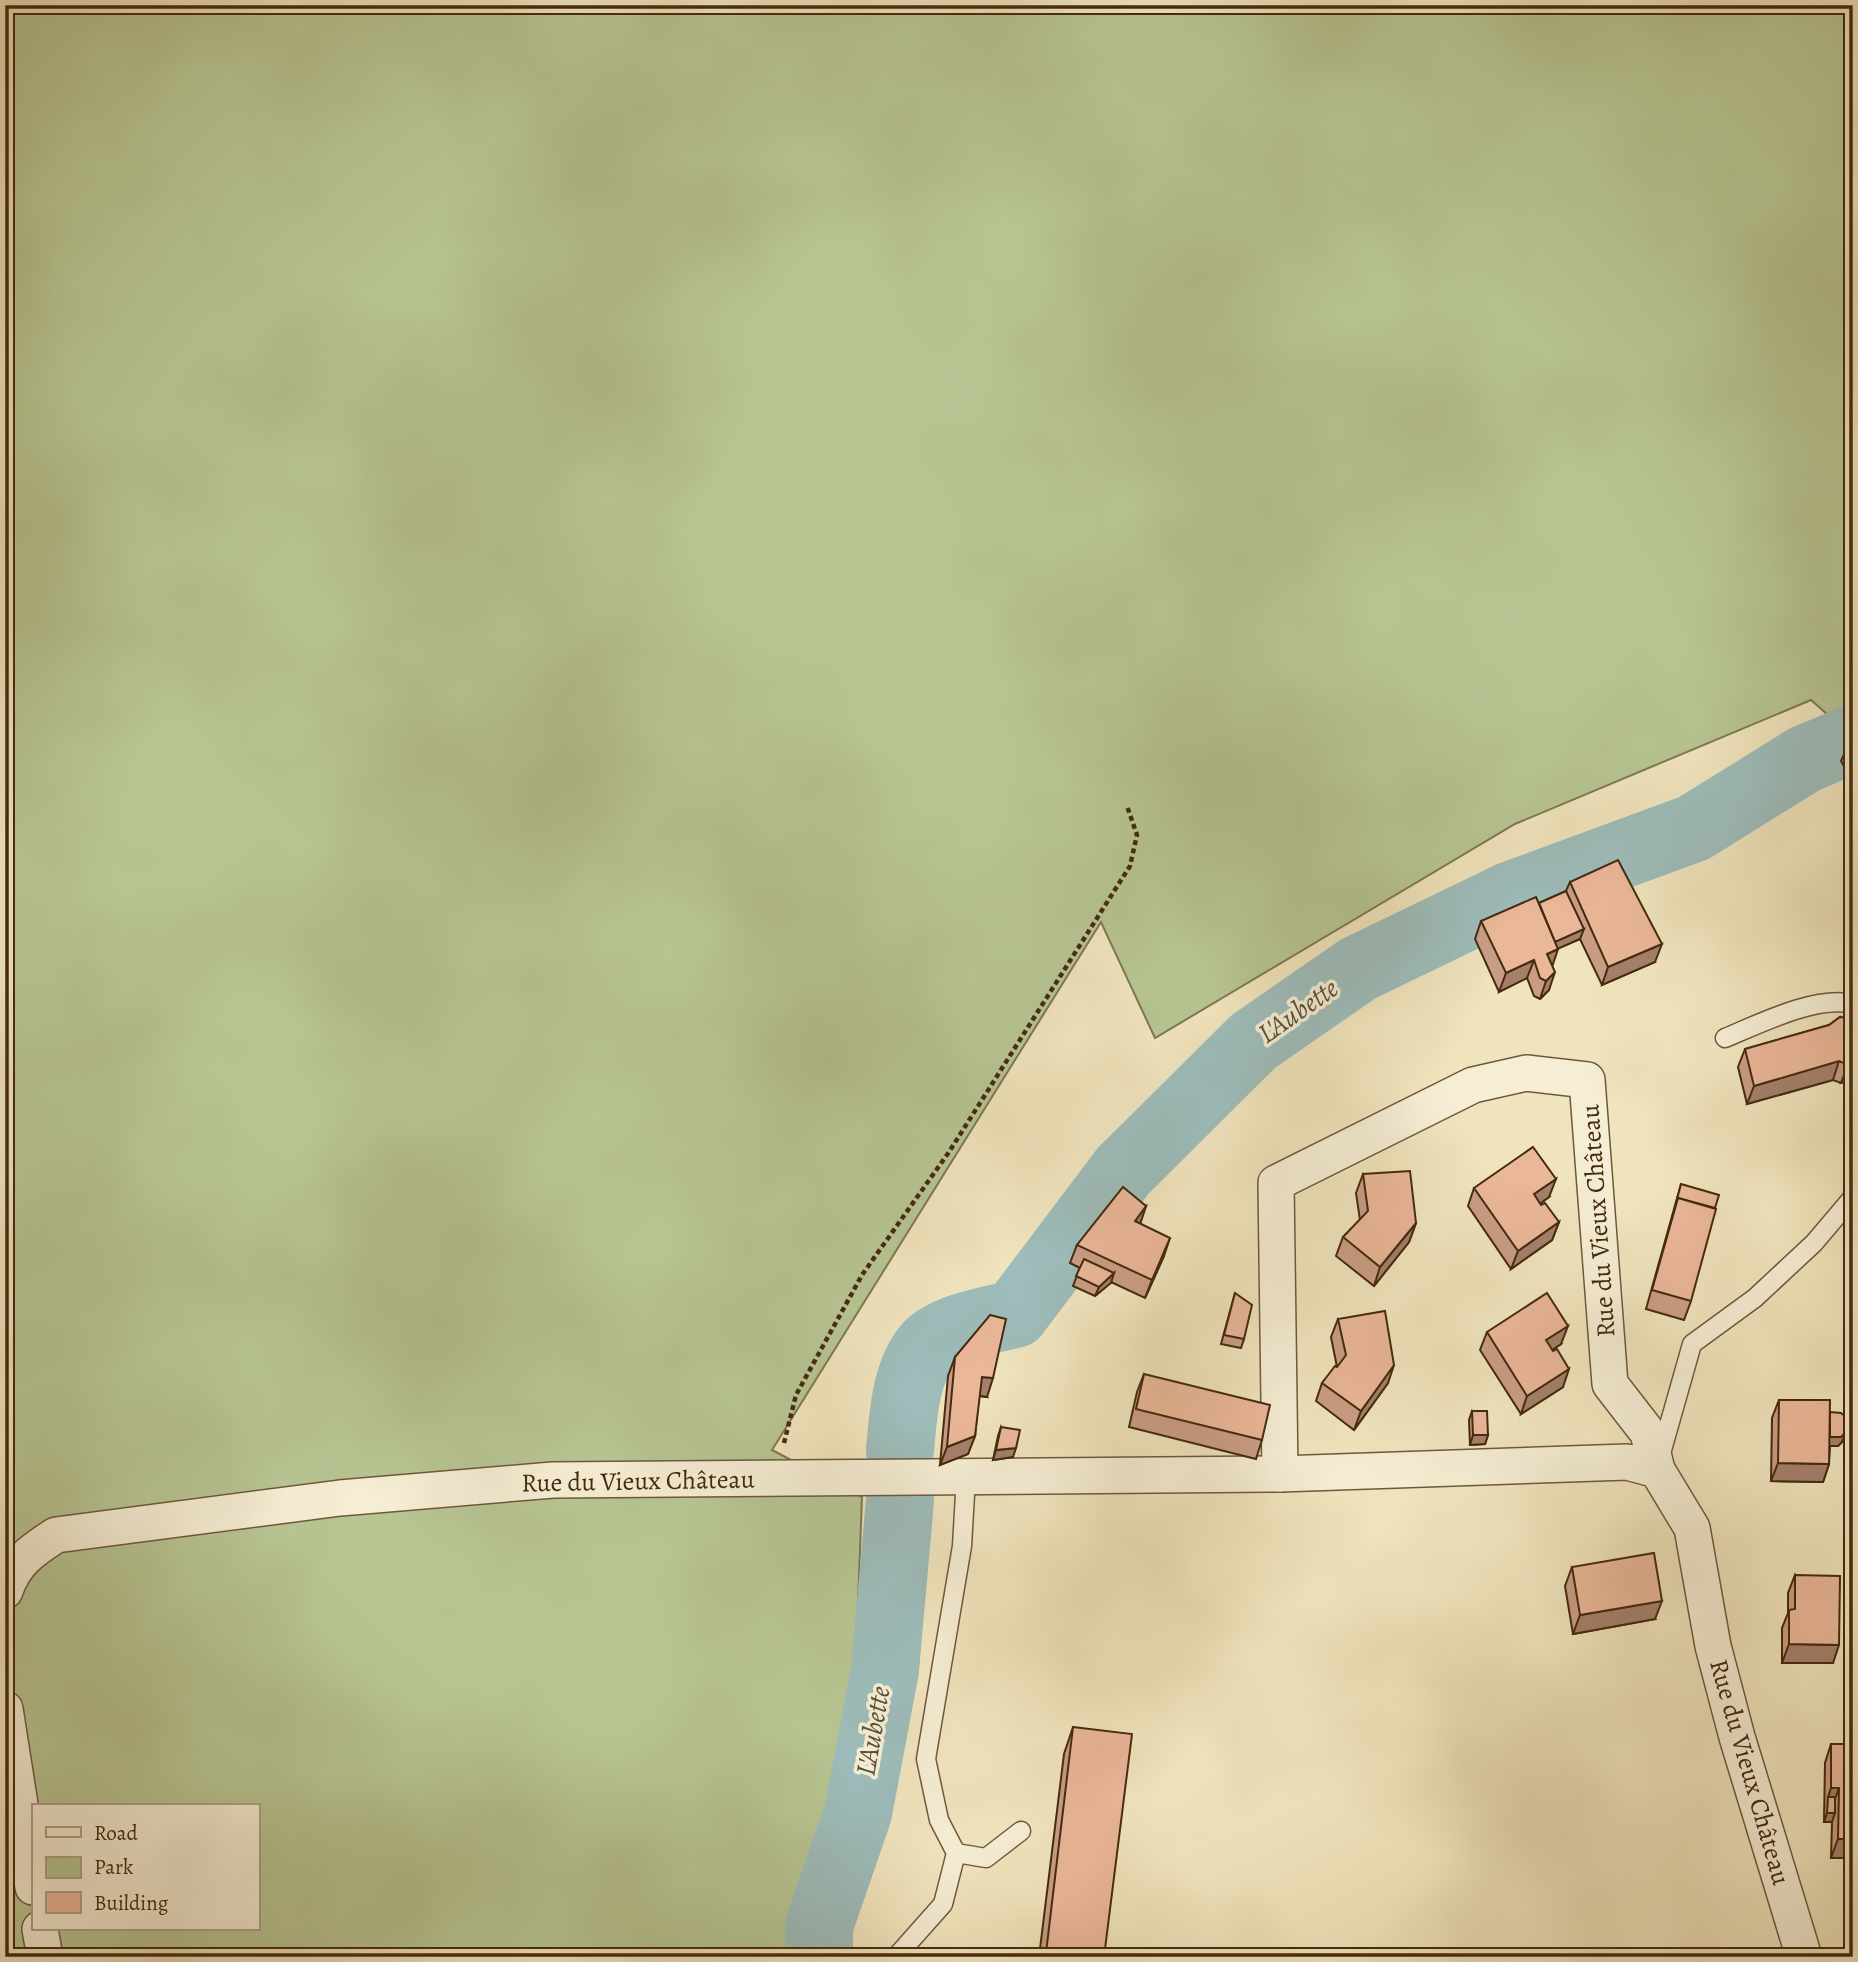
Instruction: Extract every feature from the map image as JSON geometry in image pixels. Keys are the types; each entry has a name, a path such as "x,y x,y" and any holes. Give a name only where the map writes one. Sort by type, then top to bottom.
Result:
{"street":[{"name":"Rue du Vieux Château","path":"1280,1474 1276,1183 1473,1085 1526,1073 1587,1080 1610,1384 1648,1433 1657,1470 1692,1528 1720,1672 1804,1957"},
{"name":"Rue du Vieux Château","path":"9,1581 31,1551 56,1535 340,1498 552,1479 1280,1474 1627,1462 1657,1470"},
{"path":"5,1709 32,1881"},
{"path":"40,1930 45,1957"}],"lane":[{"path":"1725,1038 1793,1010 1844,1002 1853,1004"},
{"path":"1657,1470 1692,1343 1755,1298 1814,1243 1853,1197"},
{"path":"896,1957 943,1904 956,1853 939,1820 926,1759 962,1546 966,1477"},
{"path":"956,1853 986,1858 1021,1831"}],"path":[{"path":"776,1478 796,1395 862,1275 949,1152 1130,866 1137,835 1127,806"}],"green space":[{"path":"5,5 1853,5 1853,737 1811,700 1515,824 1155,1038 1101,922 772,1450 862,1497 855,1683 809,1957 5,1957"}],"building":[{"path":"1853,748 1853,767 1845,752"},
{"path":"1618,860 1662,944 1608,967 1570,882"},
{"path":"1566,891 1584,929 1555,942 1539,903"},
{"path":"1536,897 1558,949 1547,954 1555,972 1546,981 1540,978 1534,960 1506,973 1481,921"},
{"path":"1840,1017 1853,1018 1853,1063 1848,1065 1839,1061 1754,1086 1745,1049 1829,1025"},
{"path":"1533,1147 1556,1179 1534,1194 1541,1205 1545,1203 1559,1222 1518,1251 1474,1188"},
{"path":"1410,1171 1416,1223 1380,1267 1343,1237 1368,1211 1363,1174"},
{"path":"1681,1184 1719,1195 1715,1208 1678,1198 1675,1207"},
{"path":"1123,1187 1146,1206 1135,1221 1170,1238 1152,1280 1077,1245"},
{"path":"1678,1198 1716,1209 1691,1301 1652,1290"},
{"path":"1084,1259 1114,1273 1099,1287 1076,1276"},
{"path":"1235,1293 1252,1305 1244,1339 1224,1335"},
{"path":"1547,1293 1568,1326 1546,1340 1553,1351 1557,1349 1569,1369 1527,1396 1487,1332"},
{"path":"1385,1311 1394,1365 1361,1411 1322,1383 1346,1355 1338,1319"},
{"path":"990,1315 1006,1319 993,1378 982,1377 975,1436 947,1447 955,1357"},
{"path":"1144,1374 1270,1405 1262,1440 1136,1409"},
{"path":"1779,1400 1830,1400 1829,1464 1778,1463"},
{"path":"1472,1411 1487,1411 1488,1435 1473,1435"},
{"path":"1830,1412 1841,1413 1846,1417 1846,1432 1841,1437 1830,1437"},
{"path":"1001,1427 1020,1430 1016,1448 996,1450"},
{"path":"1654,1553 1662,1601 1580,1615 1572,1567"},
{"path":"1795,1575 1840,1576 1839,1645 1789,1644 1789,1610 1795,1609"},
{"path":"1073,1727 1132,1734 1104,1957 1046,1953"},
{"path":"1831,1744 1853,1744 1853,1839 1838,1839 1839,1788 1831,1788"},
{"path":"1828,1797 1835,1797 1835,1813 1827,1813"}],"waterway":[{"name":"L'Aubette","path":"900,1450 910,1382 914,1369 928,1346 957,1329 1015,1314 1123,1171 1254,1041 1358,969 1509,896 1694,828 1805,759 1853,739"},
{"name":"L'Aubette","path":"819,1957 819,1926 858,1813 885,1670 900,1500"}]}
